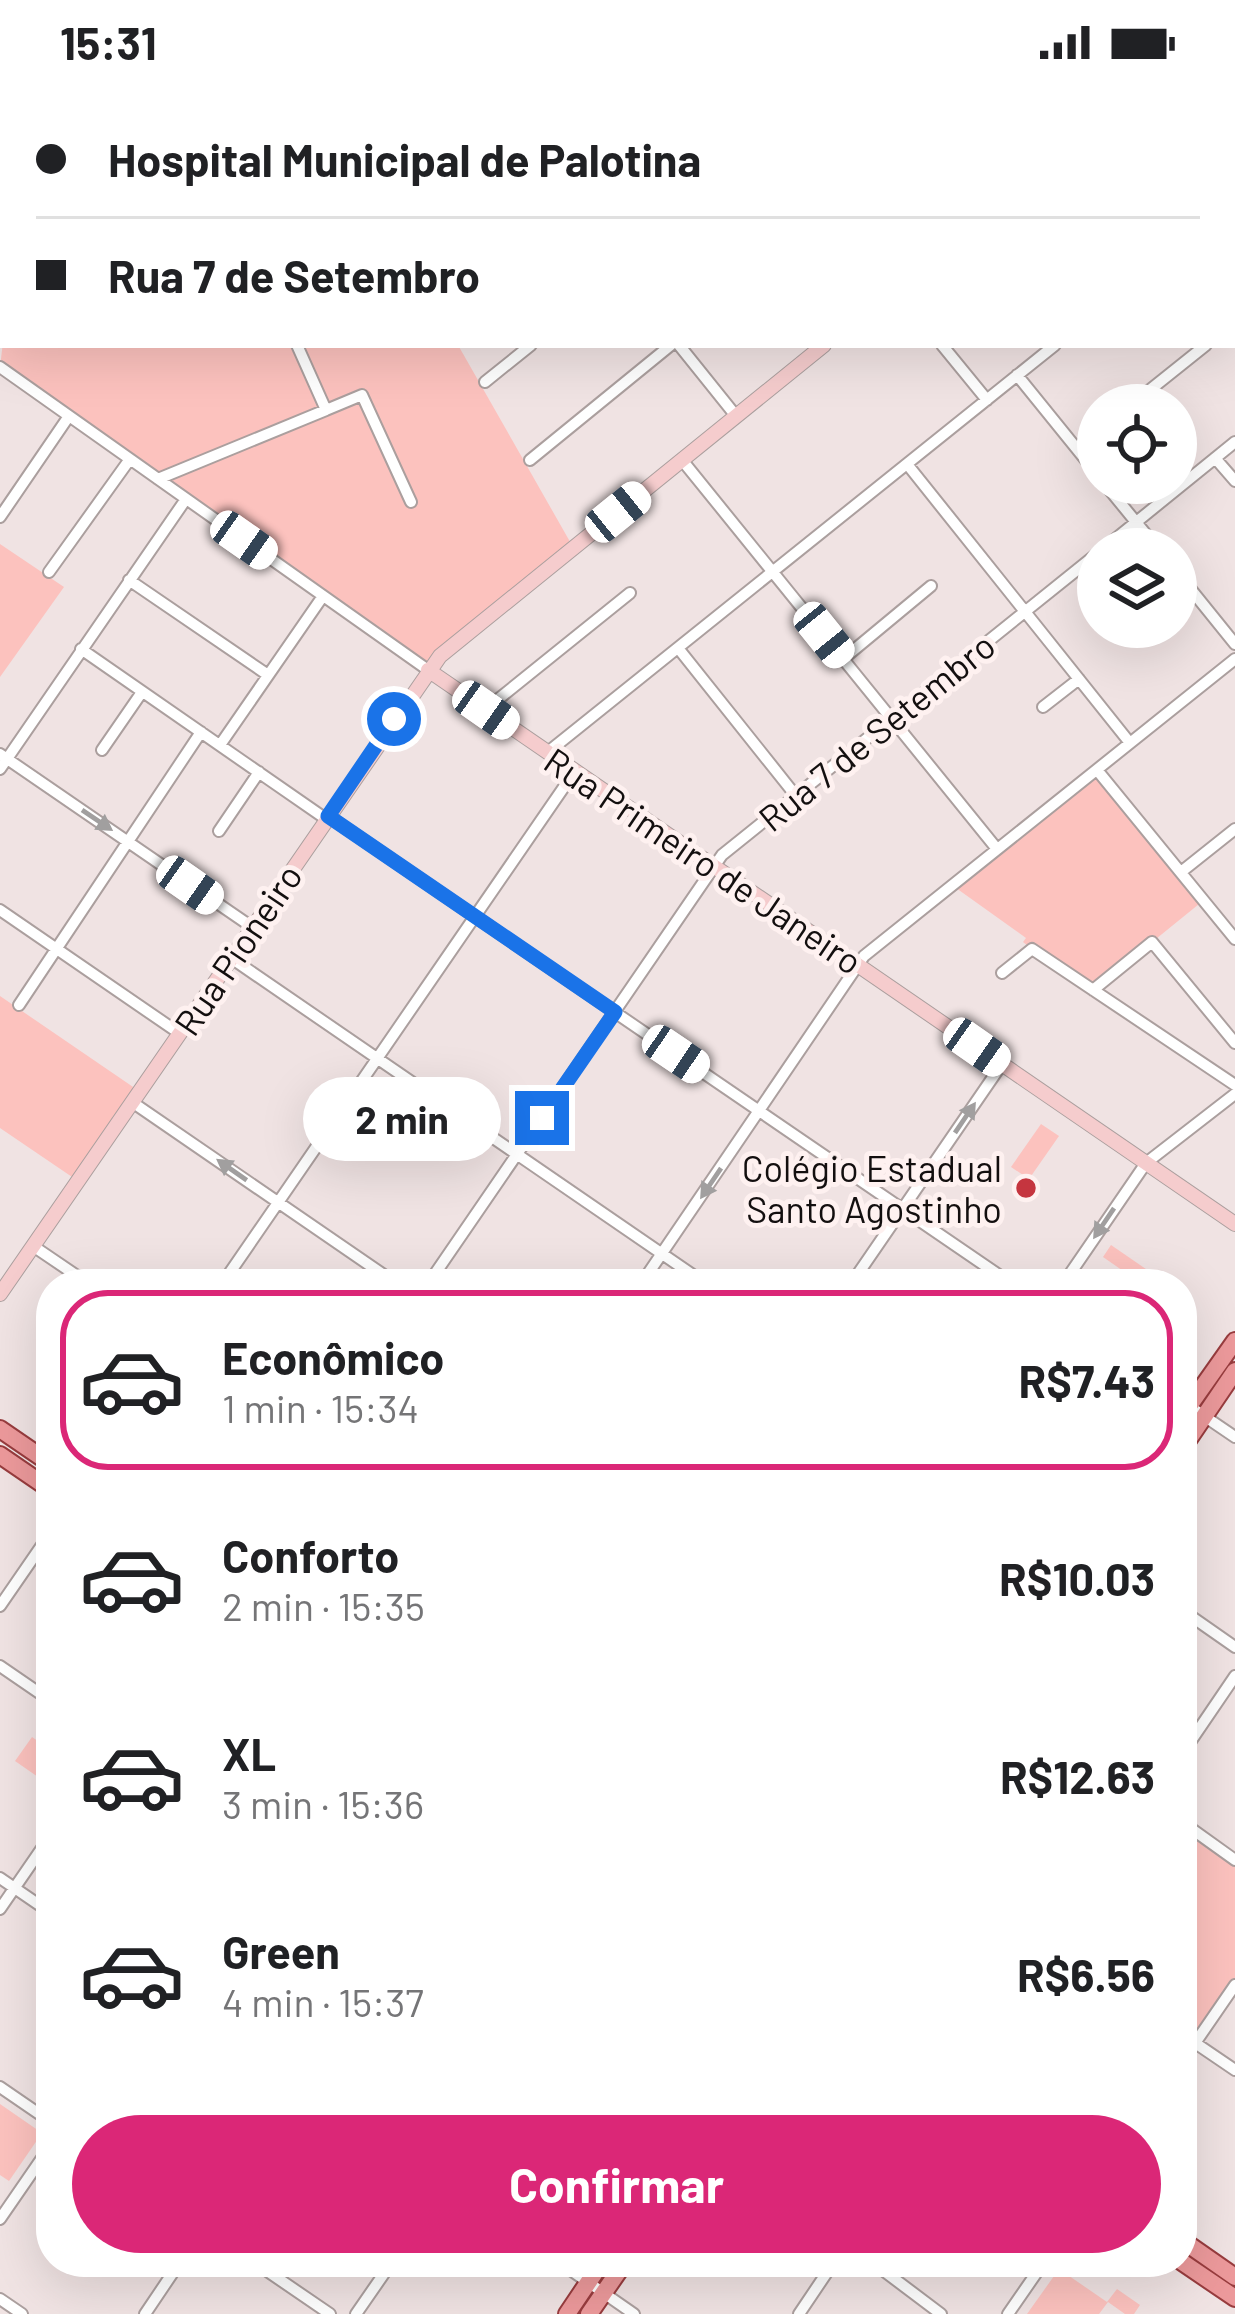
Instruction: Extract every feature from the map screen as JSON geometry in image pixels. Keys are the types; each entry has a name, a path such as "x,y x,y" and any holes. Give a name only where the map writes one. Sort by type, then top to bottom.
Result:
{"main road":[{"path":"1197,1398 1235,1341"},
{"path":"1197,1403 1235,1372"},
{"path":"0,1430 36,1454"},
{"path":"0,1455 36,1480"},
{"path":"1197,2250 1235,2277"},
{"path":"1197,2274 1232,2301"},
{"path":"589,2314 599,2277"},
{"path":"566,2314 608,2277"}],"street":[{"path":"298,348 326,410"},
{"path":"485,382 527,348"},
{"path":"530,460 671,348"},
{"path":"678,348 736,416"},
{"path":"944,348 987,400"},
{"path":"548,752 1051,348"},
{"path":"1157,384 1202,348"},
{"name":"Rua Pioneiro","path":"0,1294 428,670 736,416 802,351"},
{"name":"Rua Primeiro de Janeiro","path":"0,367 428,670 861,960 1002,1064 1235,1224"},
{"path":"1017,375 1076,448"},
{"path":"158,479 362,395 411,502"},
{"path":"0,517 69,416"},
{"name":"Rua 7 de Setembro","path":"1129,528 1235,442"},
{"path":"1215,458 1235,481"},
{"path":"49,572 130,459"},
{"path":"682,460 997,849"},
{"path":"907,464 1130,743"},
{"path":"186,499 2,761 251,928"},
{"path":"1122,504 1141,528"},
{"name":"Rua 7 de Setembro","path":"438,1269 722,855 1077,569"},
{"path":"129,580 268,675"},
{"path":"843,659 931,586"},
{"path":"486,710 630,593"},
{"path":"220,745 323,596"},
{"path":"1197,597 1235,644"},
{"path":"678,648 796,796"},
{"path":"81,649 990,1269"},
{"path":"652,1269 861,960 1235,659"},
{"path":"1043,707 1079,680"},
{"path":"102,750 142,692"},
{"path":"19,1005 201,732"},
{"path":"1097,770 1235,939"},
{"path":"232,1269 575,771"},
{"path":"219,831 259,772"},
{"path":"1181,872 1235,829"},
{"path":"0,910 179,1033"},
{"path":"1094,990 1152,943 1235,1043"},
{"path":"1002,973 1032,949 1235,1085"},
{"path":"231,958 684,1269"},
{"path":"861,1269 1002,1064"},
{"path":"1073,1269 1146,1163 1235,1094"},
{"path":"132,1102 375,1269"},
{"path":"33,1246 67,1269"},
{"path":"1197,1415 1235,1437"},
{"path":"0,1606 36,1554"},
{"path":"1197,1620 1235,1647"},
{"path":"0,1666 36,1691"},
{"path":"1197,1732 1235,1676"},
{"path":"1197,1833 1235,1860"},
{"path":"0,1909 36,1856"},
{"path":"0,1878 36,1903"},
{"path":"1197,2040 1235,1984"},
{"path":"1197,2044 1235,2070"},
{"path":"0,2087 36,2112"},
{"path":"0,2219 36,2166"},
{"path":"145,2314 170,2277"},
{"path":"276,2277 330,2314"},
{"path":"356,2314 382,2277"},
{"path":"580,2277 634,2314"},
{"path":"799,2314 825,2277"},
{"path":"892,2277 941,2314"},
{"path":"1008,2314 1034,2277"},
{"path":"0,2299 22,2314"}],"shaded area":[{"path":"2,348 460,348 573,547 428,670 0,367"},
{"path":"0,544 64,587 0,677"},
{"path":"1097,770 1204,900 1093,990 956,888"},
{"path":"0,996 139,1091 78,1181 0,1128"},
{"path":"1041,1124 1059,1136 1029,1179 1011,1167"},
{"path":"1111,1245 1146,1269 1120,1269 1103,1257"},
{"path":"32,1737 36,1740 36,1776 15,1761"},
{"path":"1197,1833 1235,1860 1235,1985 1197,2040"},
{"path":"0,2104 36,2129 36,2142 9,2181 0,2175"},
{"path":"1053,2277 1071,2277 1107,2302 1117,2289 1140,2305 1134,2314 1125,2314 1108,2302 1099,2314 1027,2314"}],"place":[{"name":"Colégio Estadual Santo Agostinho","path":"1026,1188"}],"route":[{"path":"394,719 328,816 615,1012 542,1118"}]}
